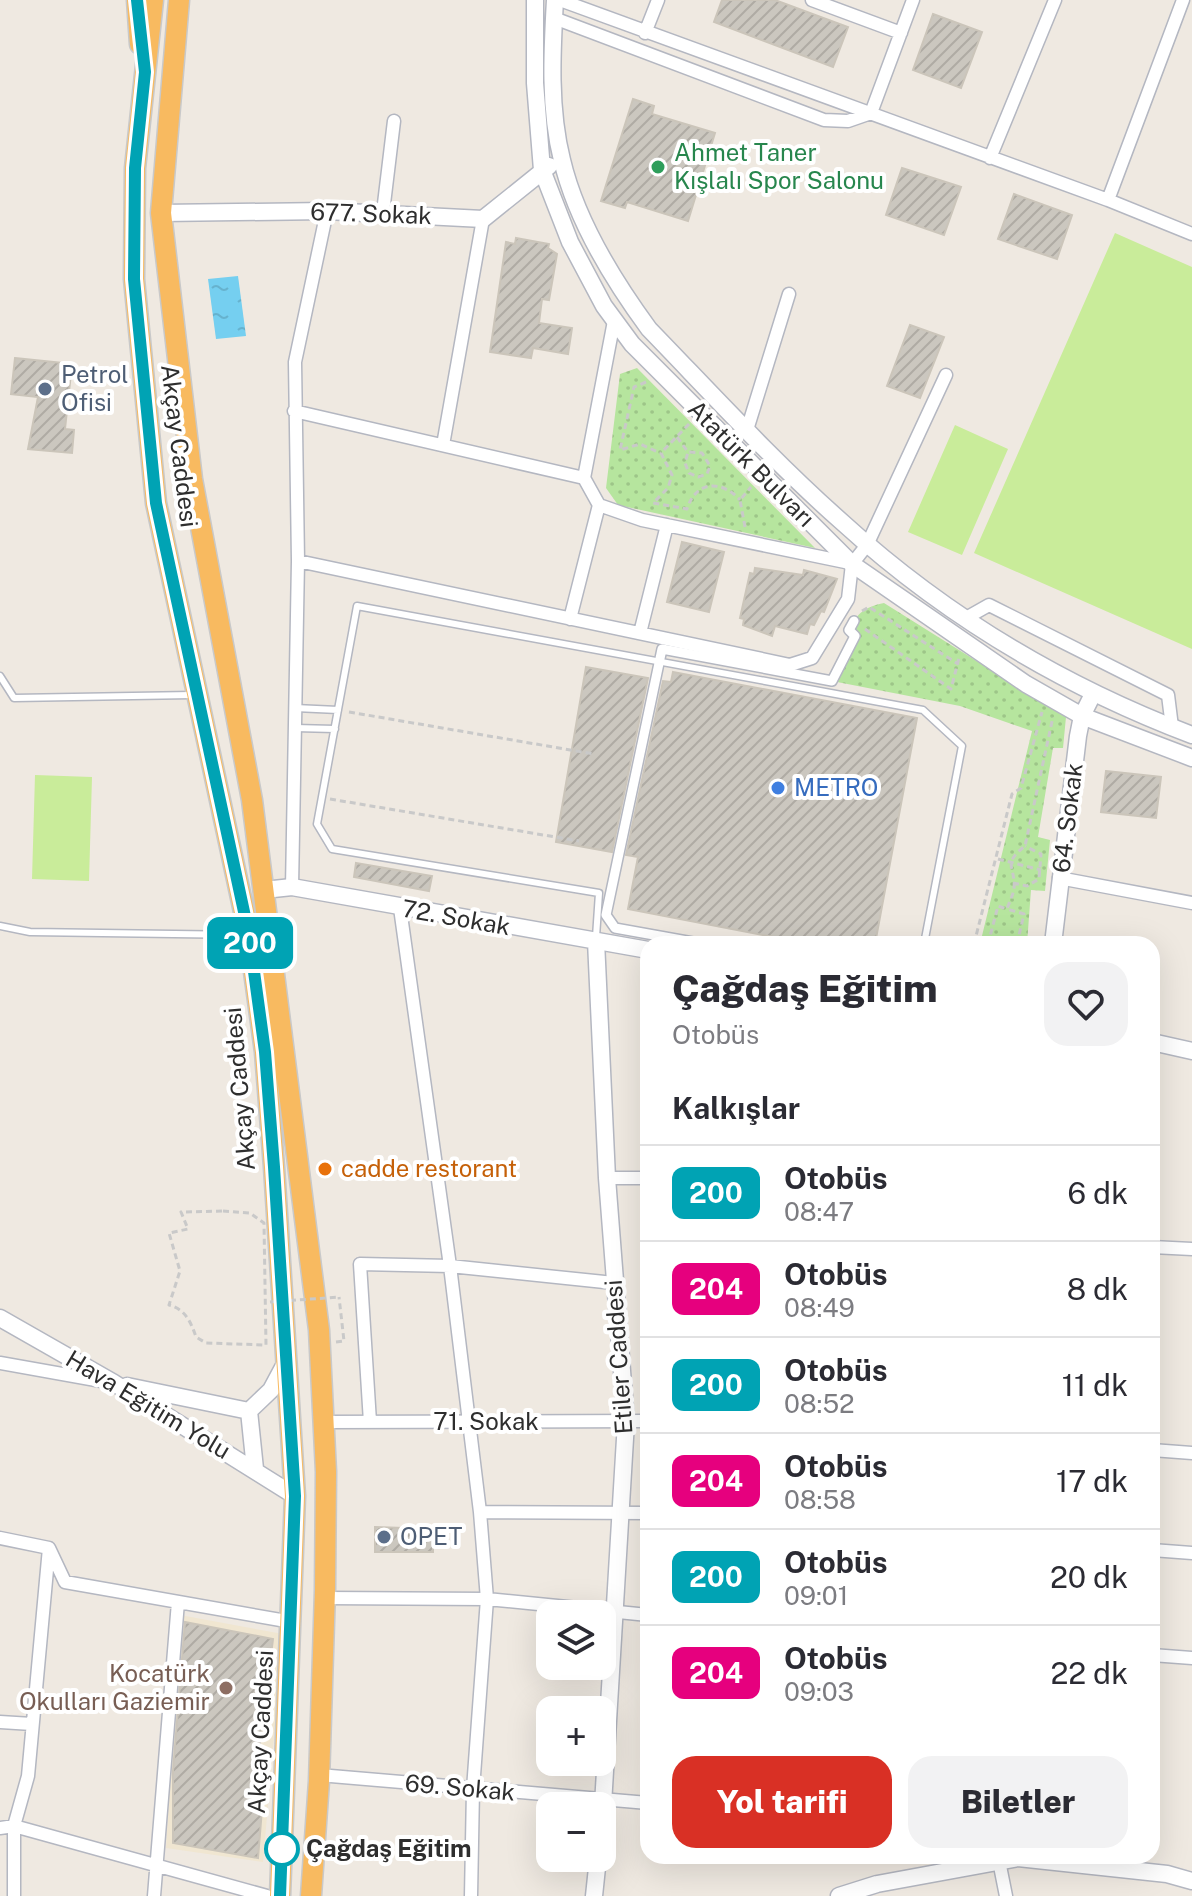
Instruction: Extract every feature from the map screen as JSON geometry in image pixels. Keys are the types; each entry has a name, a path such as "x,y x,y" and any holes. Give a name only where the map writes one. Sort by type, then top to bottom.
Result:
{"highway":[{"path":"137,0 145,72"},
{"name":"Akçay Caddesi","path":"153,0 135,168 134,279 156,503 200,695 249,935 265,1052 295,1496 280,1896"},
{"name":"Akçay Caddesi","path":"179,0 161,213 192,479 243,747 313,1262 324,1422 325,1598 311,1896"},
{"path":"171,77 187,0"}],"street":[{"name":"Atatürk Bulvarı","path":"535,0 535,83 542,170 570,242 614,321 730,446 852,564 961,642 1082,716 1192,758"},
{"name":"Atatürk Bulvarı","path":"557,0 554,18 556,117 562,161 590,231 624,294 649,329 747,430 867,545 966,618 1093,694 1192,735"},
{"path":"557,0 1108,200 1192,234"},
{"path":"645,33 658,0"},
{"path":"812,0 901,33"},
{"path":"871,113 913,0"},
{"path":"990,158 1055,0"},
{"path":"1108,200 1183,0"},
{"path":"554,18 824,120 848,121 871,113"},
{"path":"383,212 394,121"},
{"path":"443,445 483,219 542,170 562,161"},
{"path":"292,887 298,561 295,362 327,211"},
{"name":"677. Sokak","path":"161,213 383,212 483,219"},
{"path":"747,430 789,294"},
{"path":"614,321 584,478 599,505 613,512 667,525 852,564"},
{"path":"298,561 790,665 812,658 848,599 852,564 867,545 946,375"},
{"path":"294,411 584,478"},
{"path":"570,619 599,505"},
{"path":"640,633 667,525"},
{"path":"966,618 989,605 1168,695 1172,727"},
{"path":"660,936 615,928 606,915 662,649 832,681 855,636 849,630 854,621"},
{"name":"64. Sokak","path":"1054,936 1082,716 1093,694"},
{"path":"1060,876 1192,903"},
{"name":"72. Sokak","path":"264,890 292,887 640,949"},
{"path":"400,908 450,1266 480,1512 487,1599 473,1789 471,1896"},
{"name":"Etiler Caddesi","path":"596,941 607,1178 626,1422 614,1600"},
{"path":"1160,1044 1192,1051"},
{"path":"607,1178 640,1178"},
{"path":"1160,1247 1192,1249"},
{"path":"370,1422 360,1264 450,1266 614,1283"},
{"name":"Hava Eğitim Yolu","path":"0,1318 114,1383 295,1496"},
{"path":"249,1411 271,1390 286,1362"},
{"path":"0,1363 249,1411"},
{"path":"249,1411 255,1469"},
{"name":"71. Sokak","path":"324,1422 640,1421"},
{"path":"1160,1451 1192,1453"},
{"path":"480,1512 640,1512"},
{"path":"0,1538 49,1548"},
{"path":"49,1548 65,1582 292,1622"},
{"path":"14,1896 14,1826 28,1776 49,1548"},
{"path":"1160,1551 1192,1553"},
{"path":"325,1598 487,1599 536,1604"},
{"path":"154,1896 178,1602"},
{"path":"616,1612 640,1614"},
{"path":"1160,1656 1192,1658"},
{"name":"Etiler Caddesi","path":"604,1792 610,1680"},
{"path":"0,1722 32,1724"},
{"name":"69. Sokak","path":"319,1775 536,1795"},
{"name":"69. Sokak","path":"616,1802 640,1803"},
{"path":"0,1828 14,1826 267,1896"},
{"path":"839,1896 877,1884 975,1864"},
{"path":"1000,1864 1006,1896"},
{"path":"1074,1864 1167,1874 1192,1881"},
{"path":"594,1896 597,1872"}],"lane":[{"path":"596,941 599,893 332,849 317,824 357,606 660,659 923,710 962,746 926,936"},
{"path":"0,676 14,698 200,695"},
{"path":"295,708 338,710"},
{"path":"295,728 335,729"},
{"path":"0,926 30,932 249,935"}],"path":[{"path":"649,380 634,387 620,450 640,444 661,453 672,475 668,488 653,503 687,509 699,489 711,484 729,488 740,500 747,535"},
{"path":"661,453 691,423"},
{"path":"677,437 688,452 702,453 712,445"},
{"path":"688,452 685,463 689,473 698,477 707,474 710,466 702,453"},
{"path":"740,500 752,486"},
{"path":"869,607 958,664"},
{"path":"854,621 951,689 961,650"},
{"path":"1007,909 1013,883 1011,863 1025,846 1051,698"},
{"path":"976,936 1012,794 1021,788 1051,698"},
{"path":"338,710 594,754"},
{"path":"322,798 579,841"},
{"path":"1013,883 1027,886 1039,879 1041,854 1025,846"},
{"path":"996,859 1060,876"},
{"path":"990,936 998,906 1024,914 1019,936"},
{"path":"181,1212 250,1213 264,1223 266,1345 206,1343 196,1337 191,1322 179,1308 169,1305 180,1271 169,1233 188,1229 181,1212"},
{"path":"270,1302 339,1297 342,1327"}],"shaded area":[{"path":"180,1615 283,1634 263,1862 166,1848"}],"green space":[{"path":"1115,233 1192,267 1192,649 974,553"},
{"path":"637,368 815,548 618,505 606,488 620,374"},
{"path":"955,425 1008,449 962,555 908,532"},
{"path":"884,603 1066,717 1063,748 1053,748 1038,837 1050,840 1045,891 1031,890 1028,936 982,936 1032,731 960,706 832,681 855,637 849,630 867,609"},
{"path":"35,775 92,777 89,881 32,879"}],"water":[{"path":"238,276 246,336 216,339 208,279"}],"building":[{"path":"722,0 775,0 848,27 833,67 714,22"},
{"path":"933,14 982,32 961,88 913,70"},
{"name":"Ahmet Taner Kışlalı Spor Salonu","path":"633,99 654,106 652,114 715,133 688,221 627,202 625,208 601,201"},
{"path":"902,168 961,187 944,235 886,215"},
{"path":"1014,194 1072,215 1057,259 998,239"},
{"path":"516,238 549,244 548,248 557,254 549,300 542,299 539,323 572,328 568,354 533,348 531,358 490,352 506,242 515,244"},
{"path":"910,325 944,337 920,398 887,386"},
{"path":"15,358 72,364 65,429 74,430 72,453 28,449 38,397 11,394"},
{"path":"682,542 724,552 709,612 667,602"},
{"path":"755,568 803,575 804,570 837,579 824,612 821,611 814,625 810,624 807,634 775,626 772,636 743,625 744,619 740,618 750,573 754,574"},
{"path":"586,667 648,678 612,852 556,842"},
{"name":"METRO","path":"673,672 917,718 876,936 768,936 628,909 638,857 626,855 663,681 671,682"},
{"path":"1106,771 1161,777 1156,818 1101,812"},
{"path":"356,863 432,876 429,891 354,877"},
{"path":"375,1527 433,1529 433,1552 375,1552"},
{"path":"185,1622 273,1639 258,1759 266,1760 258,1858 173,1843 173,1771"}],"bus line":[{"name":"200","path":"137,0 136,13 145,72 135,168 134,279 156,503 200,695 249,935 265,1052 274,1167 295,1496 280,1896"}],"place":[{"name":"Ahmet Taner Kışlalı Spor Salonu","path":"658,167"},
{"name":"Petrol Ofisi","path":"45,389"},
{"name":"METRO","path":"778,788"},
{"name":"cadde restorant","path":"325,1169"},
{"name":"OPET","path":"384,1537"},
{"name":"Kocatürk Okulları Gaziemir","path":"226,1688"},
{"name":"Çağdaş Eğitim","path":"282,1849"}]}
